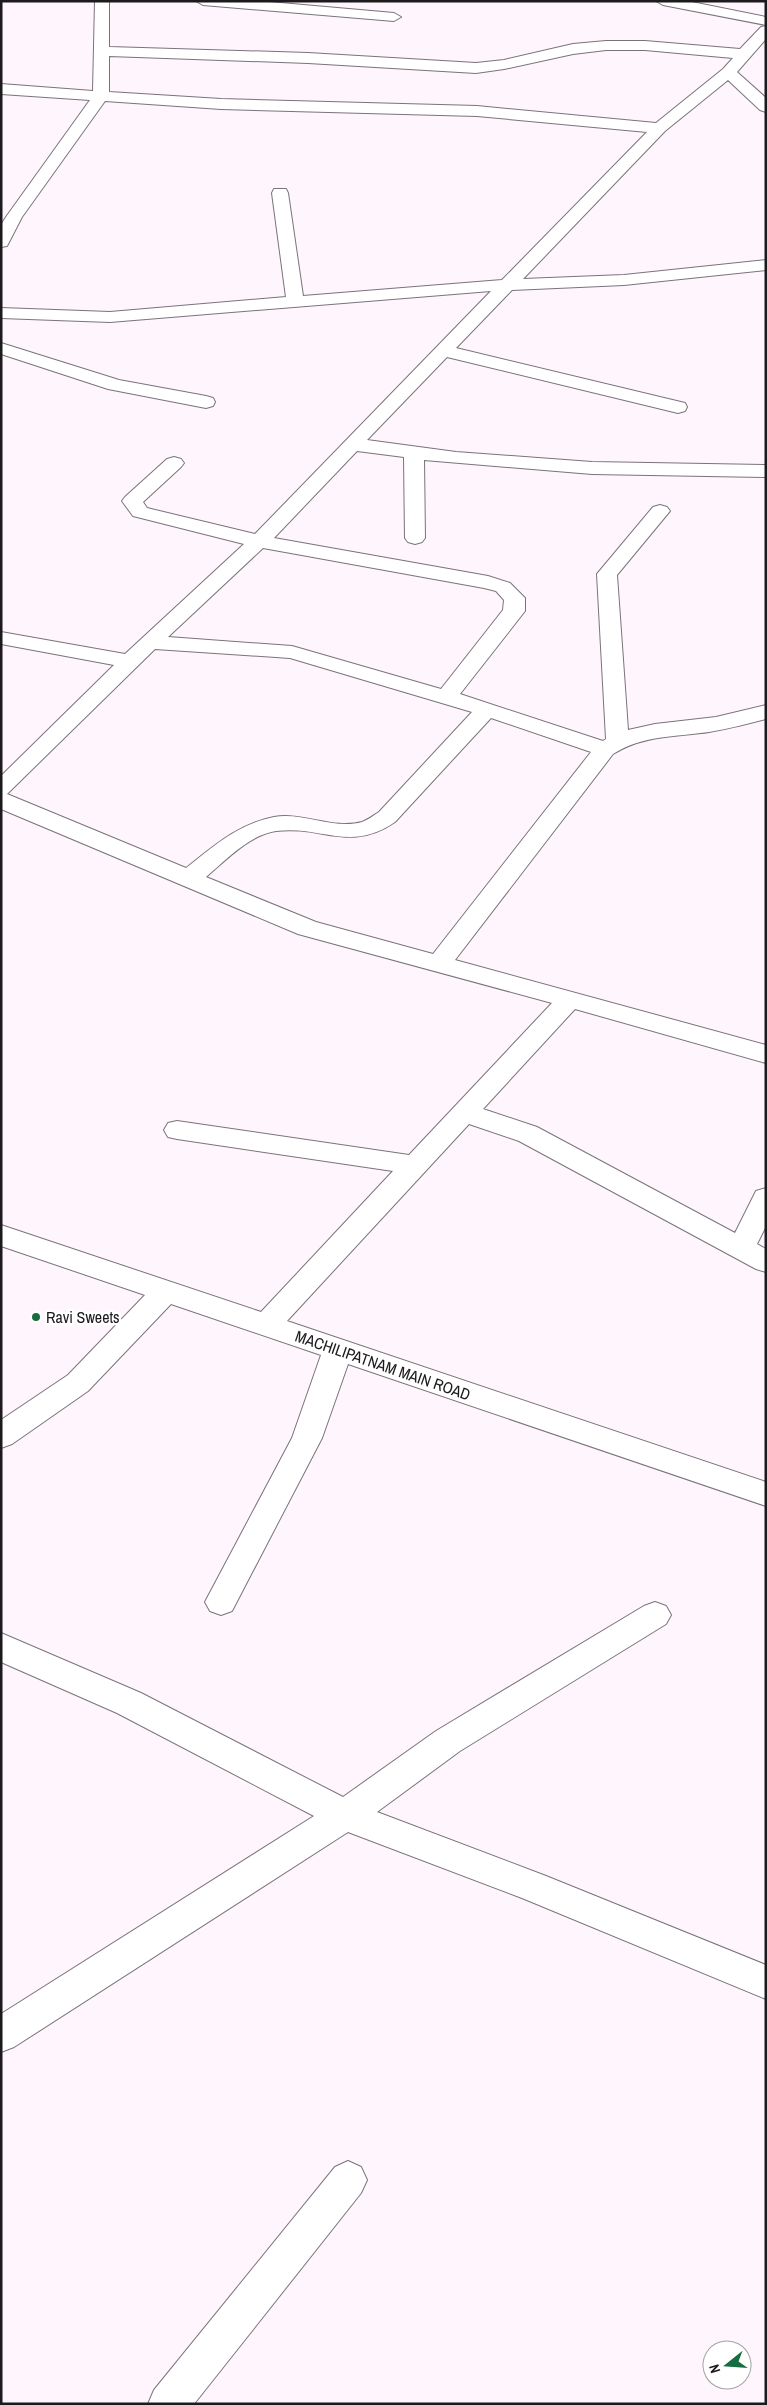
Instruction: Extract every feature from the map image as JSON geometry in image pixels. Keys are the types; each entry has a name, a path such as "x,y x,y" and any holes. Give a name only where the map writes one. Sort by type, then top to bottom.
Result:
{"street":[{"path":"1,242 14,217 101,96 102,1"},
{"path":"203,1 394,17"},
{"path":"663,1 766,21"},
{"path":"1,789 150,642 259,541 659,128 728,72 766,30"},
{"path":"101,51 308,58 476,68 503,65 588,46 652,47 743,54"},
{"path":"728,72 766,107"},
{"path":"1,89 221,104 477,111 659,128"},
{"path":"280,193 295,301"},
{"path":"1,312 110,316 505,285 624,280 766,265"},
{"path":"1,348 115,384 206,402"},
{"path":"444,351 678,407"},
{"path":"352,444 456,458 592,468 766,471"},
{"path":"414,452 415,538"},
{"path":"174,463 132,501 140,512 259,541 488,582 503,587 515,598 514,611 446,697"},
{"path":"439,963 611,744 606,574 660,511"},
{"path":"1,638 131,662"},
{"path":"150,642 292,652 611,744 650,732 710,725 766,712"},
{"path":"189,878 235,841 256,829 276,824 296,823 357,830 371,828 387,817 487,709"},
{"path":"1,800 307,928 766,1054"},
{"path":"266,1325 570,999"},
{"path":"464,1112 528,1134 766,1262"},
{"path":"177,1130 415,1165"},
{"path":"741,1248 766,1198"},
{"name":"MACHILIPATNAM MAIN ROAD","path":"1,1235 766,1494"},
{"path":"1,1436 78,1383 166,1291"},
{"path":"221,1602 307,1438 338,1349"},
{"path":"1,2036 345,1815 448,1741 654,1615"},
{"path":"1,1646 130,1703 345,1815 534,1888 766,1982"},
{"path":"168,2404 348,2180"}],"place":[{"name":"Ravi Sweets","path":"36,1317"}]}
